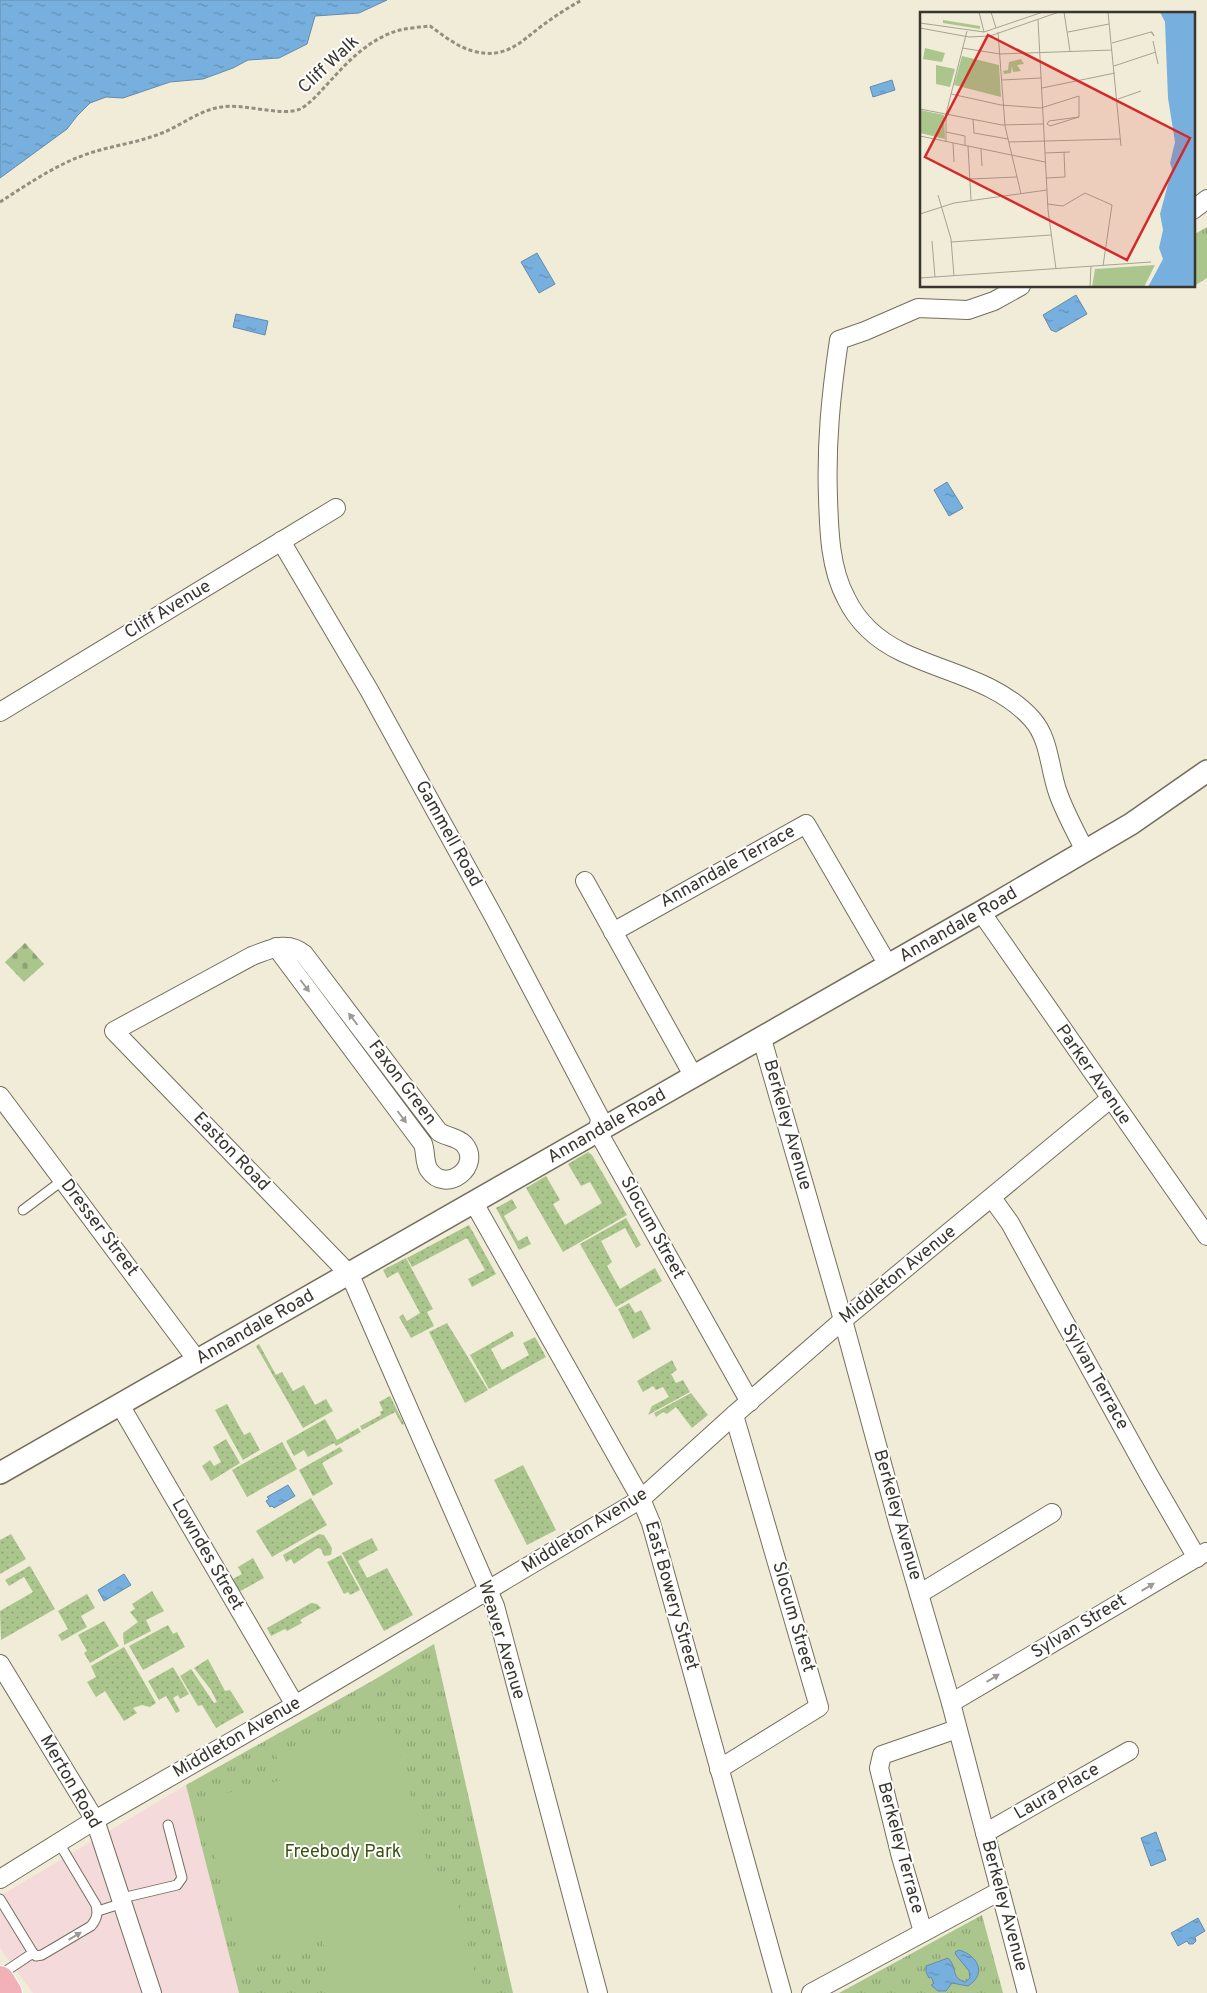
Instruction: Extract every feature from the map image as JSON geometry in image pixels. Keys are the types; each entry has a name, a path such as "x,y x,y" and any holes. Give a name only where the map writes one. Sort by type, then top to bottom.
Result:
{"main road":[{"path":"0,1980 8,1993"}],"street":[{"path":"1194,209 1207,199"},
{"path":"1018,288 994,301 968,310 918,308 881,325 839,340 827,436 828,526 834,561 845,598 868,630 880,640 902,652 998,692 1013,701 1034,721 1047,748 1063,808 1085,851"},
{"name":"Cliff Avenue","path":"0,712 336,508"},
{"name":"Gammell Road","path":"281,541 369,690 553,1028 600,1118 598,1132"},
{"name":"Annandale Road","path":"0,1473 762,1039 981,912 1131,824 1207,771"},
{"name":"Annandale Terrace","path":"613,932 806,824 888,965"},
{"path":"585,881 694,1077"},
{"name":"Parker Avenue","path":"981,912 1207,1236"},
{"name":"Faxon Green","path":"291,946 304,954 439,1132 463,1143 469,1155 469,1162 463,1173 458,1177 445,1180 429,1170 423,1144 276,947 291,946"},
{"name":"Easton Road","path":"276,947 252,956 114,1031 348,1274"},
{"name":"Berkeley Avenue","path":"762,1039 951,1703 1027,1993"},
{"name":"Dresser Street","path":"0,1096 197,1360"},
{"name":"Middleton Avenue","path":"0,1879 95,1820 642,1499 734,1415 843,1320 1110,1099"},
{"name":"Slocum Street","path":"598,1132 750,1402"},
{"name":"Sylvan Terrace","path":"992,1198 1010,1223 1149,1475 1202,1554"},
{"name":"East Bowery Street","path":"474,1203 642,1499 651,1523 782,1993"},
{"name":"Weaver Avenue","path":"348,1274 488,1589 497,1616 598,1993"},
{"name":"Lowndes Street","path":"120,1404 295,1704"},
{"name":"Slocum Street","path":"719,1769 819,1707 734,1415"},
{"path":"919,1594 1052,1513"},
{"name":"Sylvan Street","path":"951,1703 1202,1554"},
{"name":"Merton Road","path":"0,1664 95,1820 152,1993"},
{"name":"Berkeley Terrace","path":"923,1932 901,1857 879,1768 882,1755 957,1728"},
{"name":"Laura Place","path":"985,1834 1129,1751"},
{"path":"811,1993 1000,1891"}],"lane":[{"path":"23,1210 64,1180"},
{"path":"98,1911 123,1901 177,1885 182,1878 168,1825"},
{"path":"0,1899 36,1956 42,1955 91,1926 96,1921 98,1911 96,1905 59,1842"},
{"path":"0,1975 33,1953"}],"path":[{"name":"Cliff Walk","path":"0,202 21,188 79,157 163,133 202,113 220,107 253,107 288,112 299,109 309,103 350,60 375,42 399,30 430,26 472,51 487,53 503,51 519,45 543,24 582,0"}],"shaded area":[{"path":"186,1785 239,1993 33,1993 0,1948 0,1896"}],"green space":[{"path":"1207,227 1207,278 1194,286 1194,234"},
{"path":"1207,236 1207,268 1202,270 1194,257 1194,243"},
{"path":"25,943 44,964 24,982 5,962"},
{"path":"588,1152 592,1155 627,1215 563,1252 526,1188 546,1176 560,1200 553,1204 565,1225 602,1203 590,1182 581,1186 568,1164"},
{"path":"512,1199 517,1208 504,1216 518,1241 527,1236 531,1244 519,1250 496,1208"},
{"path":"626,1218 641,1245 636,1248 625,1228 601,1241 612,1262 607,1266 620,1289 655,1268 662,1281 616,1307 580,1244"},
{"path":"469,1225 496,1274 472,1287 468,1279 485,1270 467,1238 412,1267 407,1258"},
{"path":"406,1258 433,1309 427,1312 434,1326 411,1338 399,1317 403,1314 407,1321 420,1313 398,1272 387,1278 383,1270"},
{"path":"629,1303 635,1313 641,1310 651,1329 633,1339 618,1309"},
{"path":"447,1323 488,1390 465,1403 429,1332"},
{"path":"512,1331 514,1336 491,1349 502,1370 529,1355 523,1343 535,1337 546,1357 489,1389 470,1355"},
{"path":"259,1344 276,1375 282,1372 293,1391 304,1385 315,1405 326,1399 333,1411 303,1428 256,1346"},
{"path":"672,1360 677,1370 671,1374 676,1383 683,1380 690,1392 648,1415 652,1406 669,1397 663,1387 656,1390 653,1386 643,1392 637,1381"},
{"path":"691,1393 708,1415 692,1428 676,1407 667,1414 663,1412 656,1417 654,1413"},
{"path":"390,1396 404,1424 402,1425 395,1412 362,1430 360,1426 381,1415 380,1412 383,1410 379,1402"},
{"path":"227,1404 244,1435 250,1432 260,1450 243,1460 215,1410"},
{"path":"325,1419 337,1440 358,1428 361,1432 336,1446 334,1443 308,1457 304,1450 294,1456 286,1441"},
{"path":"226,1439 240,1463 211,1481 202,1466 210,1460 214,1466 221,1462 213,1447"},
{"path":"282,1442 297,1469 247,1497 232,1470"},
{"path":"340,1447 343,1451 322,1463 333,1484 313,1496 299,1470"},
{"path":"523,1465 556,1530 527,1545 494,1480"},
{"path":"311,1498 327,1525 272,1557 256,1531"},
{"path":"11,1534 26,1559 0,1574 0,1540"},
{"path":"319,1534 324,1535 332,1548 331,1555 324,1556 321,1549 318,1548 294,1564 291,1559 286,1562 283,1555"},
{"path":"372,1538 378,1550 358,1561 367,1578 387,1568 413,1615 384,1631 342,1553"},
{"path":"341,1555 360,1590 350,1595 348,1592 344,1594 327,1562"},
{"path":"253,1558 264,1578 237,1593 229,1581 242,1574 238,1567"},
{"path":"30,1566 55,1609 1,1640 0,1611 33,1592 24,1577 9,1586 5,1580"},
{"path":"152,1591 164,1611 146,1620 151,1631 124,1645 123,1633 138,1622 130,1612 135,1609 132,1604"},
{"path":"87,1594 95,1608 81,1616 87,1627 62,1641 58,1635 68,1629 58,1611"},
{"path":"311,1603 317,1604 321,1608 300,1620 302,1623 287,1631 285,1629 271,1636 267,1628"},
{"path":"104,1621 119,1646 90,1663 84,1653 87,1651 78,1635"},
{"path":"168,1625 173,1634 177,1632 185,1647 143,1670 129,1646"},
{"name":"Freebody Park","path":"434,1644 513,1993 239,1993 186,1785 372,1681"},
{"path":"124,1647 156,1703 150,1707 142,1705 133,1708 137,1713 124,1721 105,1691 96,1697 87,1682 96,1677 91,1666"},
{"path":"208,1659 225,1691 230,1690 244,1712 216,1728 202,1705 198,1706 180,1676 191,1669 214,1703 217,1702 211,1690 194,1668"},
{"path":"173,1667 189,1694 180,1699 178,1695 173,1698 180,1711 176,1713 166,1696 159,1700 148,1681"},
{"name":"Freebody Park","path":"392,1722 432,1880 451,1876 480,1993 326,1993 332,1975 322,1938 284,1953 243,1960 203,1812 215,1796 282,1780 275,1751"},
{"path":"982,1915 1003,1993 839,1993"}],"water":[{"path":"0,0 387,0 359,13 315,16 307,44 279,58 248,60 233,68 203,79 170,82 123,98 106,97 90,103 67,129 0,178"},
{"path":"892,80 895,90 873,97 870,87"},
{"path":"537,253 555,284 539,293 521,262"},
{"path":"1076,295 1087,314 1056,332 1051,330 1043,315"},
{"path":"236,314 268,321 265,335 233,327"},
{"path":"947,482 963,508 949,516 934,490"},
{"path":"288,1485 295,1496 274,1508 270,1507 266,1501 269,1499 267,1497"},
{"path":"124,1574 131,1585 104,1601 98,1590"},
{"path":"1156,1832 1166,1860 1151,1866 1141,1838"},
{"path":"1198,1918 1205,1931 1195,1937 1196,1941 1193,1944 1189,1944 1187,1941 1178,1946 1171,1933"},
{"path":"959,1950 975,1960 979,1970 978,1976 968,1986 952,1983 946,1991 938,1991 931,1985 934,1983 926,1972 926,1966 948,1958 953,1965 957,1978 965,1982 970,1978 969,1971 956,1955 955,1952"}]}
